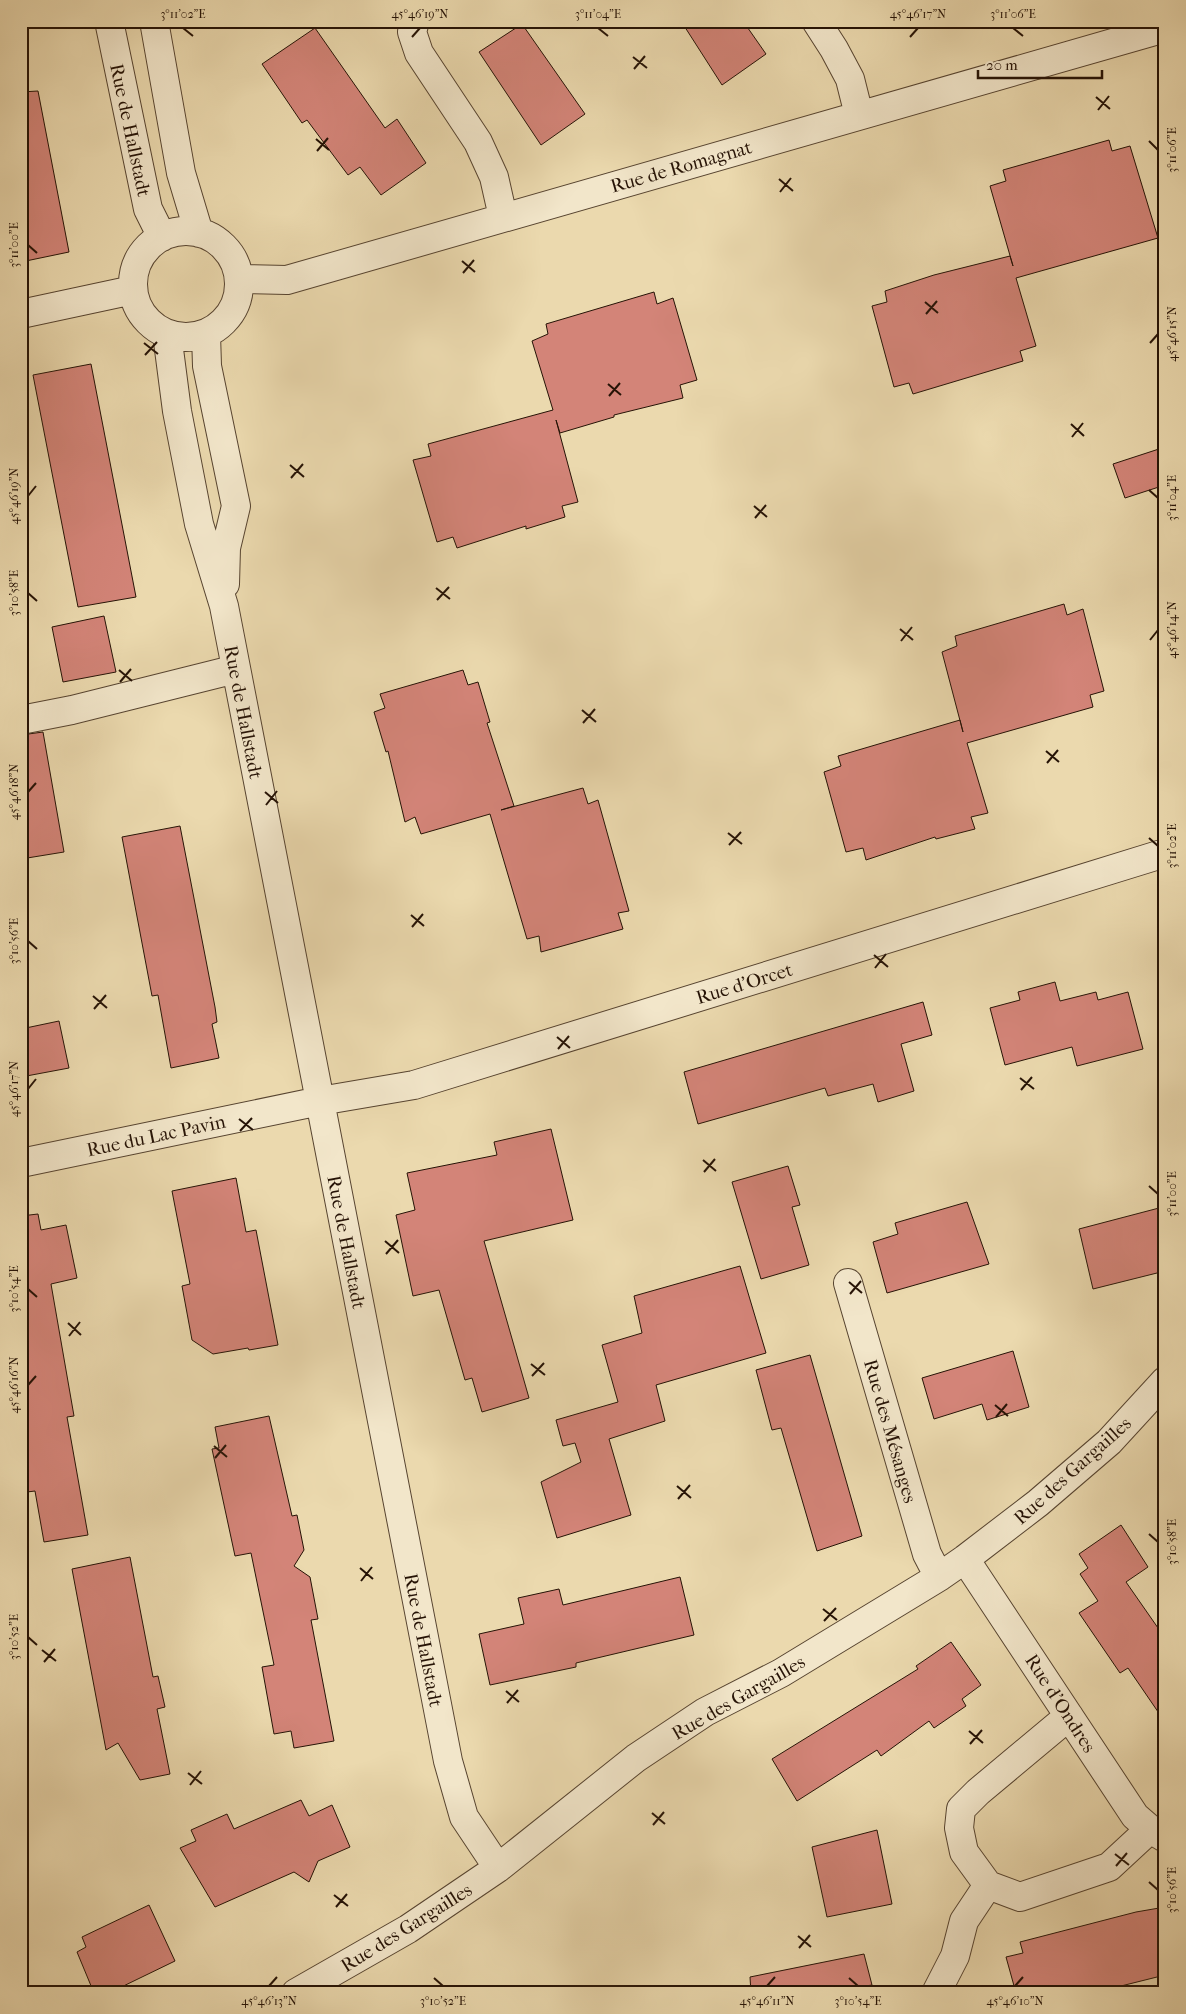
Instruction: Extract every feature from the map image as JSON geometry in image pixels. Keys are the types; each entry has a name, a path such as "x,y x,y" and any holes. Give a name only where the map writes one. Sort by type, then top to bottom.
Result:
{"street":[{"name":"Rue de Hallstadt","path":"109,21 148,209 162,237"},
{"path":"154,21 181,174 199,233"},
{"path":"415,21 412,32 419,53 478,142 494,177 503,217"},
{"path":"816,21 850,79 859,115"},
{"name":"Rue de Romagnat","path":"239,279 287,280 1165,28"},
{"path":"180,232 199,233 213,239 226,249 235,263 239,279 238,296 232,312 221,325 206,334 187,337 167,334 154,327 144,317 137,304 133,290 134,274 139,259 149,246 162,237 180,232"},
{"path":"21,314 133,290"},
{"name":"Rue de Hallstadt","path":"167,334 177,411 199,524 224,606 448,1761 464,1817 498,1868"},
{"name":"Rue de Hallstadt","path":"206,334 207,366 236,506 226,548 224,606"},
{"path":"21,720 72,710 236,669"},
{"name":"Rue d'Orcet","path":"320,1101 414,1085 1165,853"},
{"name":"Rue du Lac Pavin","path":"21,1163 320,1101"},
{"name":"Rue des Mésanges","path":"848,1283 927,1554 939,1577"},
{"name":"Rue des Gargailles","path":"296,1993 408,1929 498,1868 636,1758 705,1712 781,1673 939,1577 965,1559 1038,1503 1109,1442 1165,1381"},
{"name":"Rue d'Ondres","path":"965,1559 1135,1816 1157,1833"},
{"path":"1069,1716 978,1792 961,1809 959,1828 964,1852 988,1885 1020,1896 1108,1867 1157,1833"},
{"path":"936,1993 955,1956 964,1920 988,1885"}],"building":[{"path":"681,21 743,21 766,54 722,85"},
{"path":"522,24 585,114 541,145 479,52"},
{"path":"315,28 385,128 397,119 426,163 381,195 360,167 348,175 307,120 302,123 262,64"},
{"path":"38,91 69,252 21,262 21,92"},
{"path":"1109,140 1112,151 1130,146 1158,238 1016,278 1036,346 1020,351 1023,361 913,394 909,383 894,387 872,306 887,302 885,291 934,275 1010,256 1013,266 990,186 1006,181 1003,170"},
{"path":"654,292 657,304 673,298 697,380 680,385 683,398 614,415 614,417 560,433 556,420 578,502 562,506 565,517 526,529 526,526 457,548 453,537 437,542 413,460 431,456 428,444 553,410 532,341 548,334 546,324"},
{"path":"91,364 136,597 78,607 33,375"},
{"path":"1165,447 1165,485 1125,498 1113,464"},
{"path":"1064,604 1067,615 1083,609 1104,691 1090,695 1093,707 967,743 988,813 971,817 975,829 936,839 935,837 866,860 863,848 846,852 824,772 841,766 838,756 960,720 942,652 957,646 955,636"},
{"path":"104,616 116,672 63,682 52,627"},
{"path":"463,670 468,685 478,682 490,722 487,723 514,806 501,810 583,788 588,804 598,800 629,911 618,913 623,929 541,952 539,936 527,939 490,814 421,834 415,817 405,822 388,751 386,752 374,712 385,708 380,694"},
{"path":"43,732 64,852 21,859 21,735"},
{"path":"180,826 215,1007 217,1022 212,1024 219,1058 171,1068 158,995 152,996 122,837"},
{"path":"1055,982 1060,1001 1096,992 1098,1000 1128,992 1143,1049 1077,1066 1072,1047 1005,1065 990,1008 1020,1000 1018,992"},
{"path":"923,1002 932,1035 901,1044 914,1091 878,1102 873,1084 828,1096 825,1088 698,1124 684,1072"},
{"path":"59,1021 69,1068 21,1077 21,1029"},
{"path":"551,1129 573,1220 484,1241 529,1398 482,1412 472,1378 465,1380 439,1290 413,1296 396,1215 415,1210 407,1173 497,1155 494,1142"},
{"path":"788,1166 800,1205 792,1207 809,1265 761,1279 732,1182"},
{"path":"236,1178 246,1232 256,1230 278,1345 213,1354 192,1340 182,1286 190,1284 172,1191"},
{"path":"967,1202 989,1264 887,1293 873,1242 898,1234 895,1223"},
{"path":"1159,1208 1165,1231 1165,1271 1093,1289 1079,1229"},
{"path":"38,1214 41,1230 66,1225 77,1278 51,1284 74,1416 67,1417 88,1535 44,1542 35,1491 27,1492 21,1465 21,1216"},
{"path":"740,1266 766,1353 656,1385 665,1421 609,1439 631,1515 557,1538 541,1482 581,1462 575,1443 563,1446 556,1420 618,1402 602,1345 642,1333 634,1296"},
{"path":"1013,1351 1029,1407 987,1420 982,1404 934,1419 922,1378"},
{"path":"810,1355 862,1536 817,1551 781,1428 772,1430 756,1370"},
{"path":"269,1416 292,1516 297,1515 304,1550 294,1566 310,1577 318,1619 311,1620 334,1741 294,1748 291,1731 274,1734 262,1667 274,1665 251,1553 235,1556 212,1449 219,1448 215,1427"},
{"path":"1121,1525 1148,1567 1126,1582 1165,1638 1165,1722 1128,1668 1120,1673 1079,1613 1098,1601 1080,1574 1088,1568 1079,1554"},
{"path":"130,1557 153,1677 158,1676 165,1707 157,1709 170,1774 140,1780 118,1743 106,1750 72,1569"},
{"path":"680,1577 694,1635 576,1663 576,1667 490,1685 479,1634 524,1624 518,1598 559,1589 563,1605"},
{"path":"951,1642 981,1685 962,1699 966,1706 934,1728 929,1721 881,1756 877,1750 797,1801 772,1759 918,1669 916,1666"},
{"path":"301,1800 309,1816 332,1805 350,1847 318,1861 309,1882 294,1872 215,1907 180,1848 196,1841 191,1830 227,1814 234,1829"},
{"path":"877,1830 892,1904 827,1917 812,1847"},
{"path":"149,1905 175,1961 109,1993 94,1993 77,1952 86,1947 82,1937"},
{"path":"1165,1907 1165,1975 1093,1993 1016,1993 1006,1957 1023,1953 1020,1942 1136,1912"},
{"path":"864,1954 872,1985 866,1986 867,1993 751,1993 750,1977"}]}
